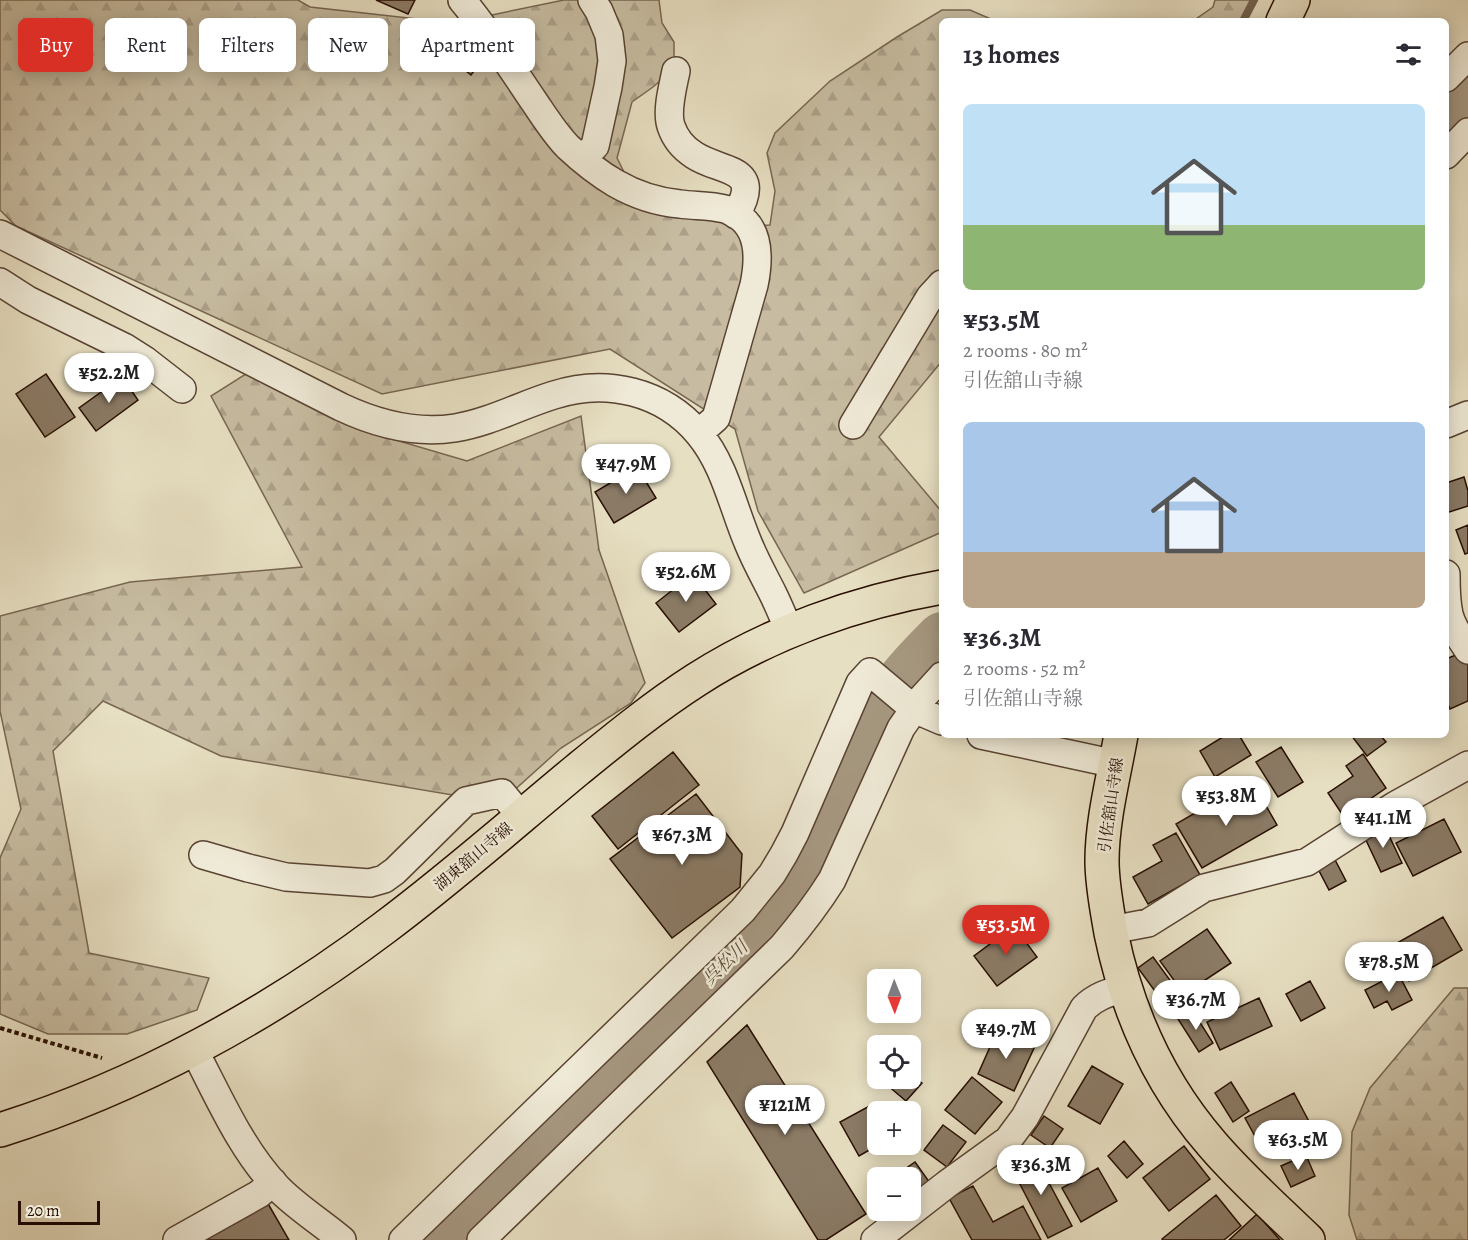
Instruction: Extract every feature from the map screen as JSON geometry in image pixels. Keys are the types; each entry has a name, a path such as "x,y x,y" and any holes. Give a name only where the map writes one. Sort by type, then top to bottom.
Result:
{"main road":[{"path":"1284,18 1293,0"},
{"name":"湖東舘山寺線","path":"0,1130 116,1085 193,1048 266,1008 347,955 416,903 654,708 706,674 790,632 839,613 888,598 939,588"},
{"name":"引佐舘山寺線","path":"1118,750 1102,860 1106,906 1125,988 1147,1044 1170,1088 1193,1120 1232,1166 1308,1240"}],"street":[{"path":"462,0 477,17 567,146 591,167 618,184 647,197 678,204 727,209 742,218 752,232 757,249 758,267 754,285 716,418 699,433"},
{"path":"582,159 595,146 612,61 609,35 592,0"},
{"path":"1449,75 1468,56"},
{"path":"676,71 670,104 670,124 679,143 694,156 734,171 743,180 746,192 736,215"},
{"path":"1449,152 1468,132"},
{"path":"0,234 340,407 384,424 431,430 454,428 489,420 553,395 575,389 598,387 643,394 664,404 699,433 712,452 750,549 790,632"},
{"path":"0,282 28,300 124,347 182,389"},
{"path":"853,425 930,297 939,287"},
{"path":"1449,423 1468,415"},
{"path":"1449,616 1468,650"},
{"path":"403,1240 743,910 758,892 772,874 795,833 860,683 870,672 909,705 939,720"},
{"path":"481,1240 782,947 800,926 832,880 901,728 909,705 922,698 939,679"},
{"path":"1008,738 1118,750"},
{"path":"1111,930 1148,923 1204,888 1306,862 1394,806 1468,765"},
{"path":"203,855 286,877 370,883 384,879 395,872 466,801 502,793 521,816"},
{"path":"874,1240 1008,1140 1025,1117 1084,1008 1101,996 1125,988"},
{"path":"193,1048 258,1164 273,1182 300,1207 342,1240"},
{"path":"177,1240 259,1194 273,1182"}],"path":[{"path":"0,1028 104,1059 116,1085"}],"green space":[{"path":"0,0 298,0 310,7 408,18 400,18 400,72 535,72 535,18 477,18 564,0 659,0 662,23 674,42 674,69 632,102 617,158 636,196 698,211 735,226 770,225 775,191 767,153 775,133 830,81 942,10 970,10 988,18 939,18 939,365 879,437 939,508 939,533 804,593 758,511 735,429 610,349 382,394 16,226 0,210"},
{"path":"1215,0 1257,0 1248,18 1197,18 1213,7"},
{"path":"252,370 382,436 467,461 581,416 599,550 645,683 631,703 561,748 500,803 221,756 103,701 53,751 89,953 209,978 197,1010 127,1034 48,1034 0,1014 0,858 21,809 0,711 0,616 130,582 302,567 211,396"},
{"path":"1454,988 1468,988 1468,1240 1357,1240 1349,1215 1352,1132 1370,1088"}],"building":[{"path":"376,0 415,0 408,14"},
{"path":"46,374 75,417 45,437 16,394"},
{"path":"122,377 138,400 96,431 79,408"},
{"path":"637,467 656,498 614,523 595,492"},
{"path":"1464,477 1468,491 1468,506 1449,512 1449,482"},
{"path":"1468,525 1468,553 1465,554 1456,530"},
{"path":"693,574 716,604 679,632 656,603"},
{"path":"1463,652 1468,665 1468,701 1450,709 1449,707 1449,658"},
{"path":"1221,738 1241,738 1251,755 1215,777 1200,751"},
{"path":"1353,738 1383,738 1386,742 1367,756"},
{"path":"1281,747 1303,782 1278,797 1256,762"},
{"path":"673,752 699,785 618,849 592,816"},
{"path":"1363,754 1386,788 1344,817 1328,793 1353,776 1346,766"},
{"path":"1256,788 1277,825 1202,868 1176,824 1207,806 1211,814"},
{"path":"696,794 742,854 740,887 672,938 610,859"},
{"path":"1444,819 1461,852 1413,876 1396,843"},
{"path":"1385,827 1402,863 1381,872 1364,836"},
{"path":"1176,833 1200,875 1148,904 1133,877 1162,861 1153,845"},
{"path":"1332,854 1346,881 1329,890 1315,863"},
{"path":"1443,917 1462,950 1409,981 1390,947"},
{"path":"1014,926 1037,957 997,986 974,956"},
{"path":"1207,929 1231,963 1184,994 1160,961"},
{"path":"1153,957 1175,987 1160,998 1138,968"},
{"path":"1398,973 1412,1000 1392,1010 1387,1001 1374,1008 1365,990"},
{"path":"1310,981 1325,1008 1301,1021 1286,994"},
{"path":"1259,998 1272,1026 1220,1050 1207,1022"},
{"path":"1192,1010 1213,1043 1199,1052 1178,1019"},
{"path":"747,1025 866,1214 826,1240 818,1240 707,1062"},
{"path":"998,1029 1035,1046 1014,1091 978,1074"},
{"path":"1092,1066 1123,1084 1100,1124 1068,1106"},
{"path":"972,1077 1002,1102 975,1134 945,1110"},
{"path":"1231,1082 1249,1111 1233,1122 1215,1093"},
{"path":"892,1089 917,1089 906,1101"},
{"path":"1294,1093 1314,1131 1266,1156 1245,1118"},
{"path":"867,1107 867,1151 859,1156 840,1122"},
{"path":"1044,1116 1063,1129 1050,1148 1031,1135"},
{"path":"943,1125 966,1142 947,1167 924,1150"},
{"path":"1124,1141 1143,1164 1127,1178 1108,1156"},
{"path":"1184,1146 1210,1179 1169,1211 1143,1178"},
{"path":"1033,1153 1072,1226 1048,1238 1010,1165"},
{"path":"1306,1155 1315,1176 1291,1187 1281,1166"},
{"path":"915,1162 919,1167 908,1167"},
{"path":"1098,1168 1117,1201 1081,1222 1062,1188"},
{"path":"921,1170 930,1183 921,1189"},
{"path":"973,1186 993,1222 1023,1206 1041,1240 972,1240 949,1198"},
{"path":"1216,1195 1241,1226 1224,1240 1162,1239"},
{"path":"267,1202 289,1240 204,1240"},
{"path":"1257,1214 1280,1240 1229,1240"}],"waterway":[{"path":"1245,18 1254,0"},
{"name":"呉松川","path":"1449,114 1468,94"},
{"name":"呉松川","path":"443,1240 775,914 809,866 859,752 878,715 899,683 939,640"}]}
